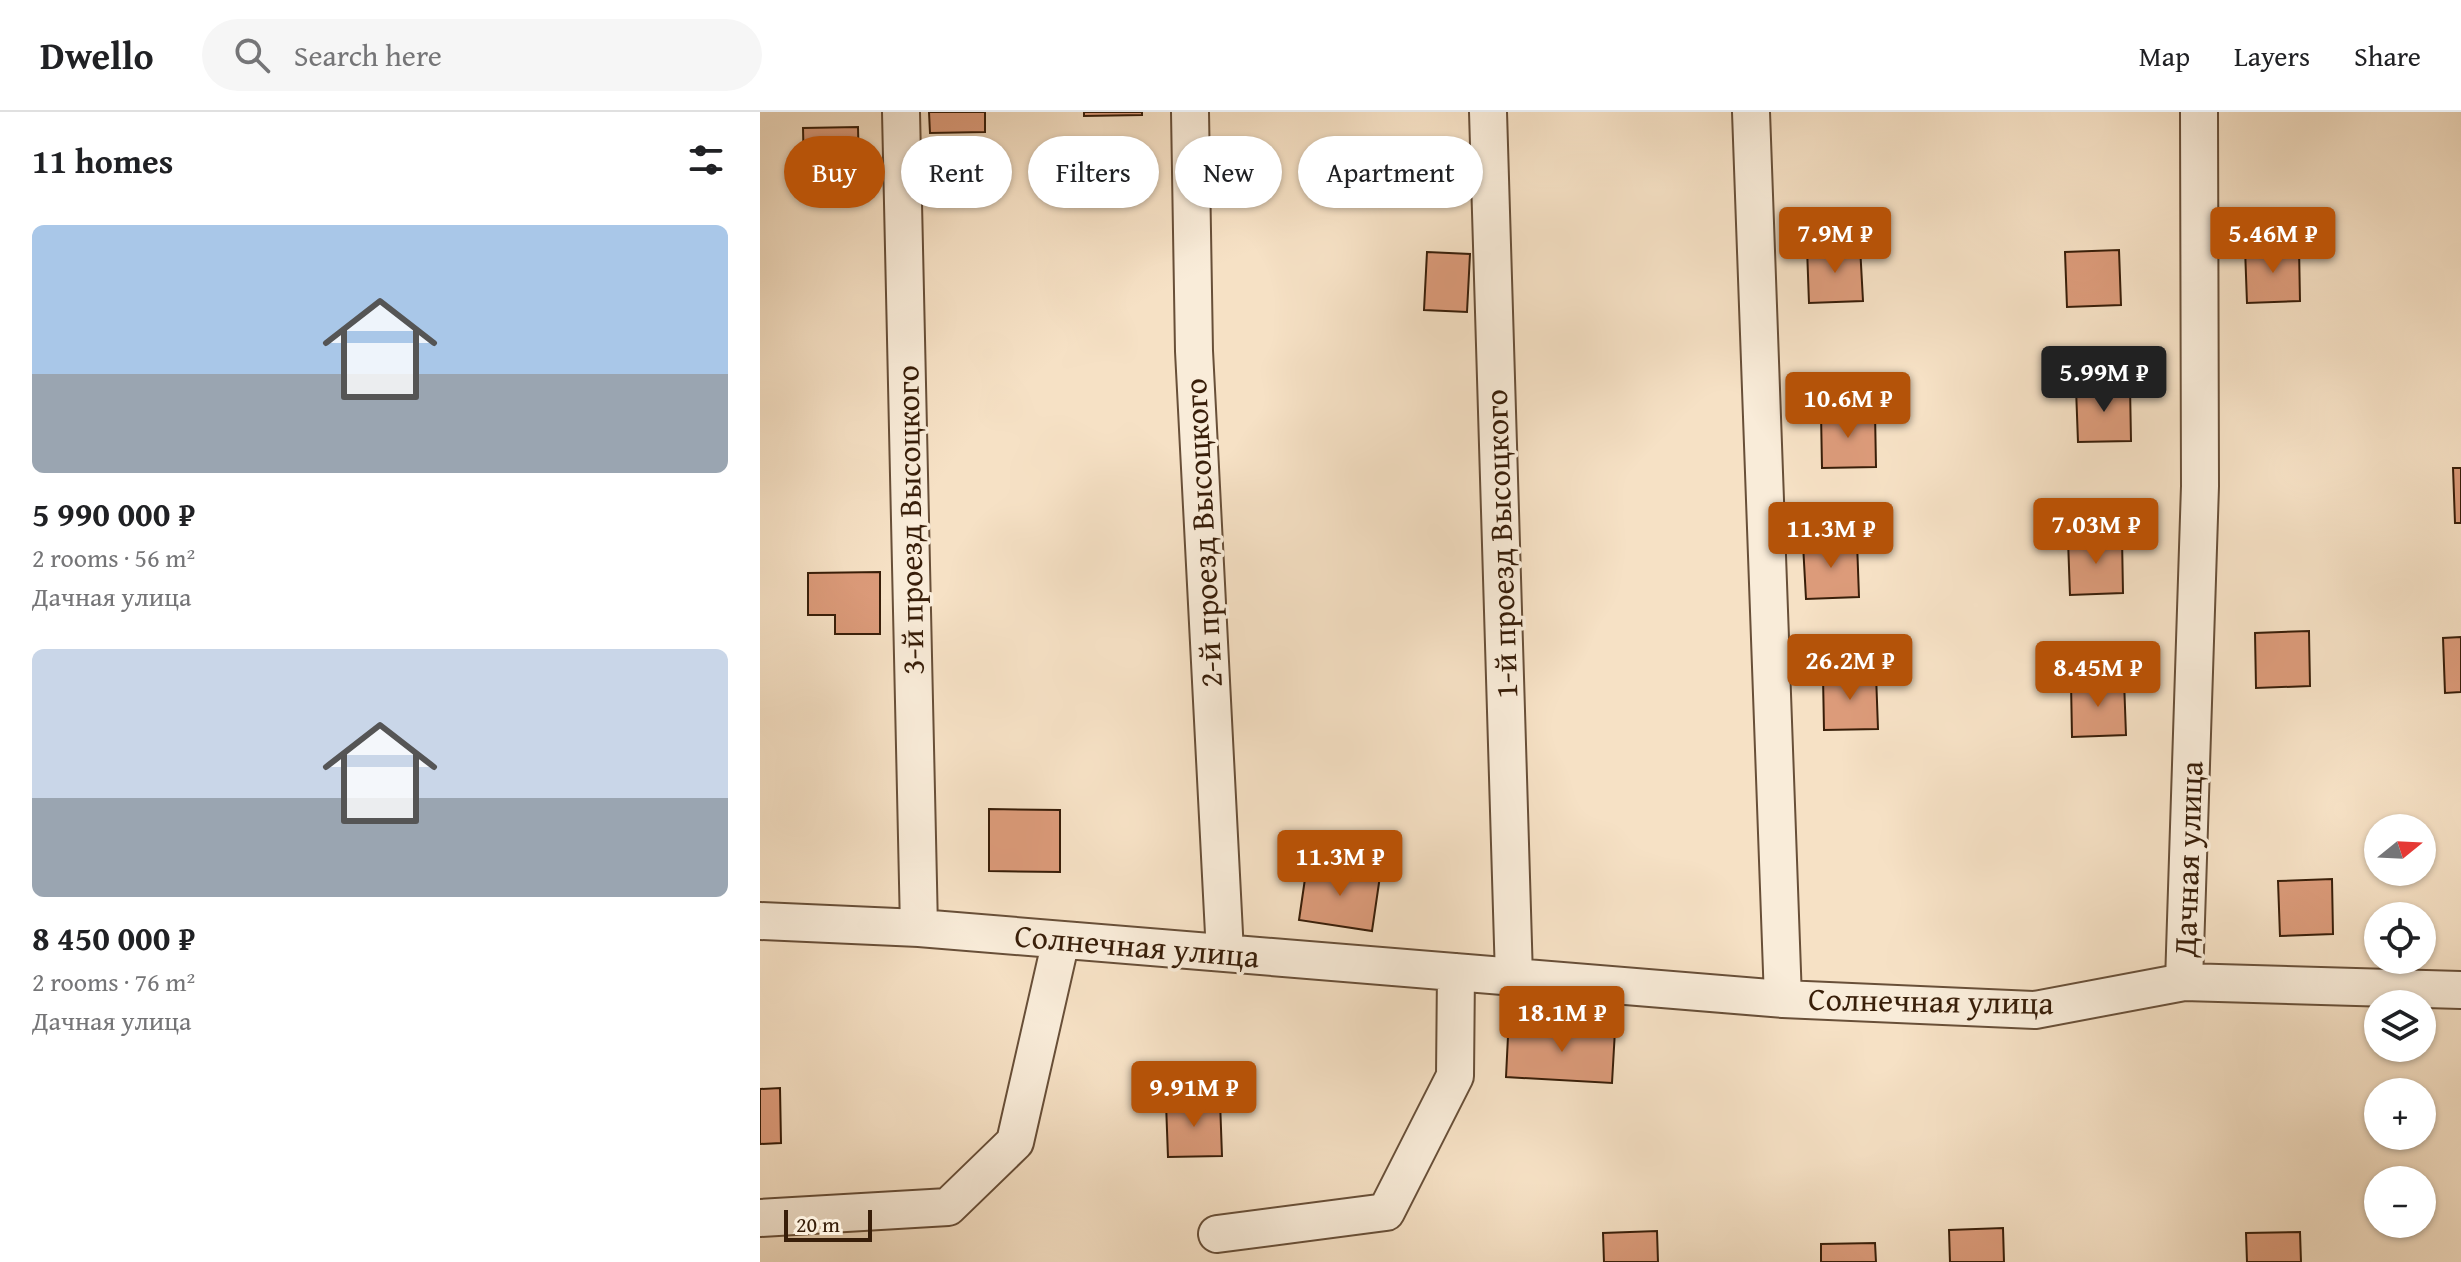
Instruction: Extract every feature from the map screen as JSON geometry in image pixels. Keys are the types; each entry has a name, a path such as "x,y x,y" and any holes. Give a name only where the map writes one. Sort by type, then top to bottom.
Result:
{"street":[{"name":"3-й проезд Высоцкого","path":"901,112 919,928"},
{"name":"2-й проезд Высоцкого","path":"1190,112 1194,351 1225,953"},
{"name":"1-й проезд Высоцкого","path":"1488,112 1514,977"},
{"path":"1751,112 1783,999"},
{"name":"Дачная улица","path":"2184,982 2200,486 2199,112"},
{"name":"Солнечная улица","path":"760,921 919,928 1783,999 2035,1010 2184,982 2461,990"},
{"path":"760,1218 948,1207 1015,1142 1061,940"},
{"path":"1217,1234 1386,1212 1455,1076 1456,972"}],"building":[{"path":"929,112 985,112 985,132 930,133"},
{"path":"1084,112 1142,112 1142,115 1084,116"},
{"path":"858,127 858,136 803,136 803,128"},
{"path":"1860,246 1863,301 1809,303 1807,248"},
{"path":"2299,247 2300,301 2247,303 2245,248"},
{"path":"2119,250 2121,305 2067,307 2065,252"},
{"path":"1427,252 1470,254 1467,312 1424,310"},
{"path":"2130,386 2131,441 2078,442 2076,388"},
{"path":"1875,412 1876,467 1822,468 1821,413"},
{"path":"2453,468 2461,468 2461,523 2455,523"},
{"path":"2122,538 2123,593 2070,595 2068,540"},
{"path":"1857,542 1859,597 1806,599 1803,544"},
{"path":"880,572 880,634 835,634 835,615 808,615 808,573"},
{"path":"2309,631 2310,686 2256,688 2255,633"},
{"path":"2461,637 2461,692 2445,693 2443,638"},
{"path":"1876,674 1878,729 1824,730 1823,676"},
{"path":"2124,680 2126,735 2072,737 2071,682"},
{"path":"989,809 1060,810 1060,872 989,871"},
{"path":"1307,865 1380,876 1372,931 1299,920"},
{"path":"2332,879 2333,934 2280,936 2278,881"},
{"path":"1520,1025 1615,1030 1612,1083 1506,1077 1508,1036 1519,1037"},
{"path":"780,1088 781,1143 760,1144 760,1089"},
{"path":"1220,1101 1222,1156 1168,1157 1166,1103"},
{"path":"2003,1228 2004,1262 1950,1262 1949,1230"},
{"path":"1657,1231 1658,1262 1604,1262 1603,1233"},
{"path":"2300,1232 2301,1262 2247,1262 2246,1233"},
{"path":"1875,1243 1876,1262 1821,1262 1821,1244"}]}
